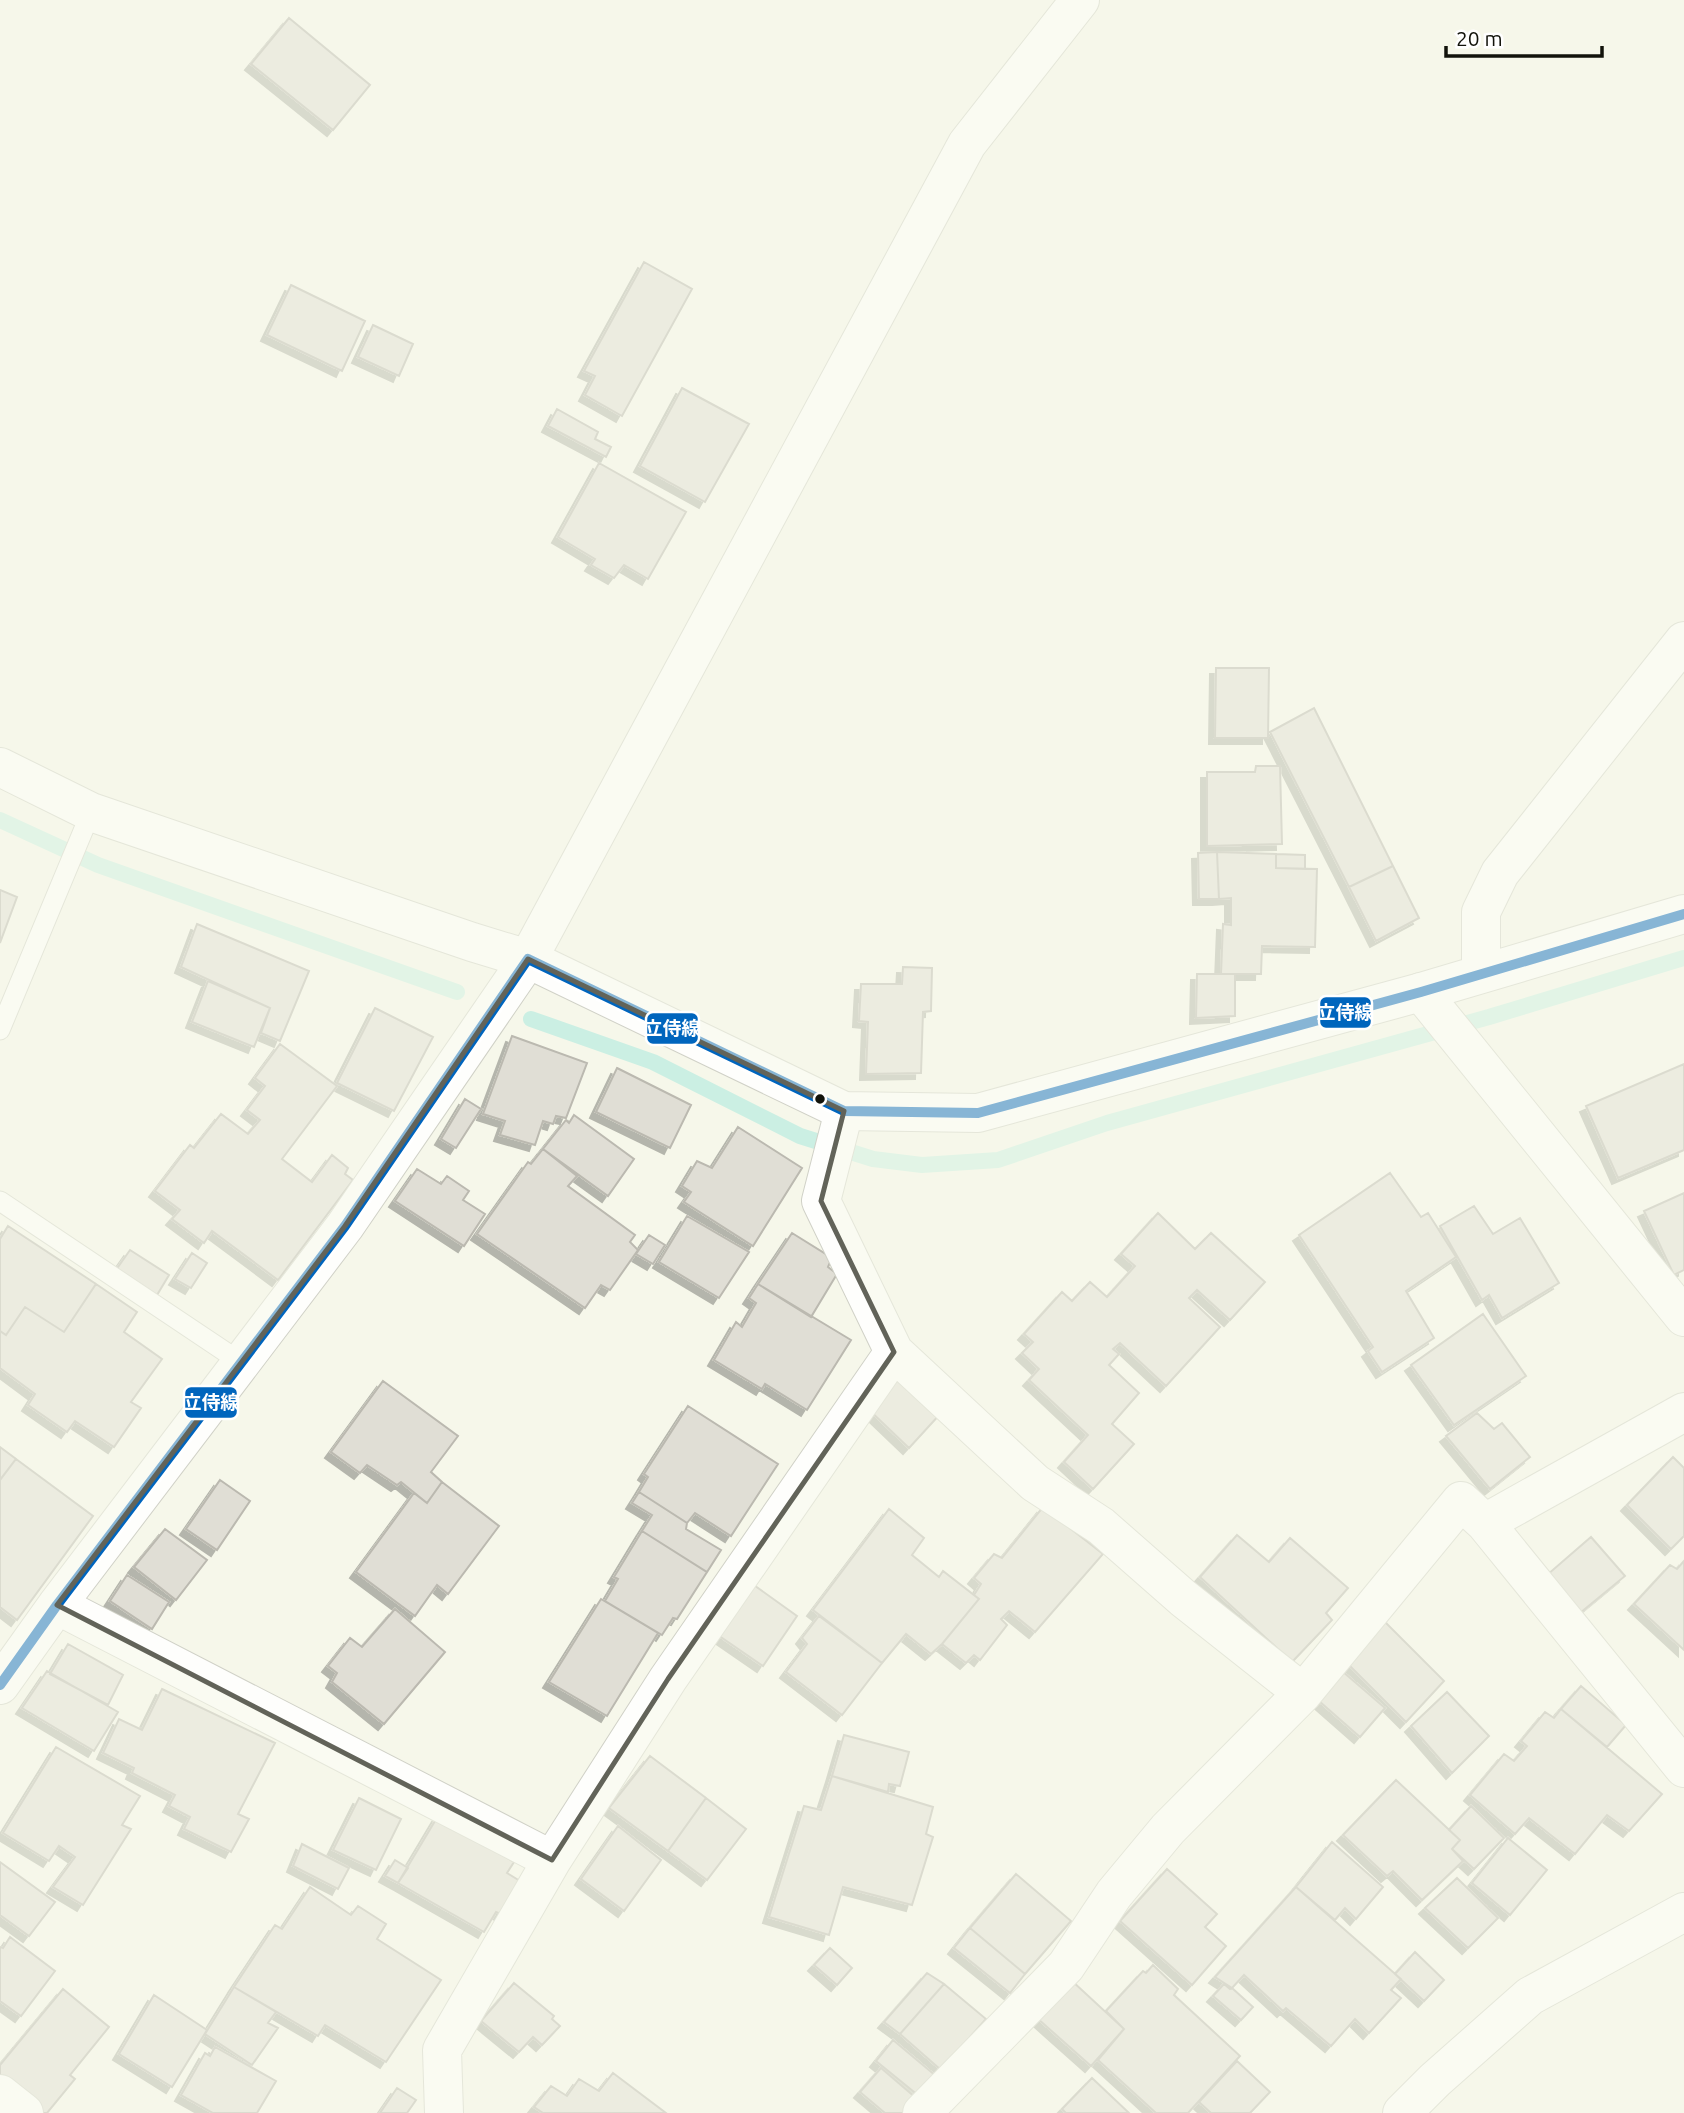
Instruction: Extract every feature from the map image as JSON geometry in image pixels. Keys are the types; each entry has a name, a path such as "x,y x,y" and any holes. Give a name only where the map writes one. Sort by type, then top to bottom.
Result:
{"street":[{"path":"0,1685 57,1605 345,1226 528,958 967,144 1080,0"},
{"path":"1482,974 1481,912 1500,873 1684,640"},
{"path":"0,767 86,824 471,943 528,958 841,1122 978,1113 1428,1000 1482,974 1684,914"},
{"path":"1428,1000 1684,1317"},
{"path":"841,1122 821,1200 894,1352 1035,1483 1101,1526 1183,1598 1303,1693"},
{"path":"444,2113 442,2050 552,1860 668,1679 894,1352"},
{"path":"1485,1523 1684,1412"},
{"path":"922,2113 1066,1966 1114,1894 1168,1829 1303,1693 1461,1502 1485,1523 1684,1768"},
{"path":"57,1605 552,1860"},
{"path":"1402,2113 1434,2080 1530,1996 1684,1912"},
{"path":"0,2094 24,2113"}],"lane":[{"path":"0,1030 86,824"},
{"path":"0,1201 242,1363"}],"highlighted area":[{"path":"528,959 844,1111 821,1201 894,1352 668,1679 552,1860 57,1605 345,1226"}],"building":[{"path":"289,18 370,85 333,130 251,64"},
{"path":"644,262 692,289 622,416 585,395 595,376 584,371"},
{"path":"291,285 365,321 342,371 267,335"},
{"path":"373,325 413,344 399,376 358,357"},
{"path":"682,388 749,424 705,502 640,466"},
{"path":"557,409 598,432 595,439 611,447 606,457 548,426"},
{"path":"599,463 686,512 648,579 624,565 614,578 591,565 595,559 558,537"},
{"path":"1216,668 1269,668 1268,738 1215,738"},
{"path":"1314,708 1393,866 1349,887 1270,732"},
{"path":"1256,766 1280,766 1282,844 1207,846 1207,772 1255,772"},
{"path":"1217,852 1276,854 1276,868 1317,869 1315,947 1262,946 1261,974 1221,974 1223,924 1231,925 1231,898 1219,899"},
{"path":"1217,852 1219,899 1199,899 1198,853"},
{"path":"1276,854 1305,855 1305,869 1276,868"},
{"path":"1393,866 1419,918 1376,941 1349,887"},
{"path":"0,890 17,897 0,943"},
{"path":"197,924 309,971 280,1041 261,1033 270,1008 181,967"},
{"path":"903,967 932,968 931,1011 923,1012 921,1073 866,1074 868,1022 859,1021 861,984 902,984"},
{"path":"1197,974 1235,974 1235,1016 1196,1018"},
{"path":"208,981 270,1008 254,1047 192,1022"},
{"path":"375,1008 433,1037 394,1111 337,1083"},
{"path":"512,1036 587,1063 566,1118 556,1116 553,1124 543,1121 535,1145 500,1135 505,1121 483,1114"},
{"path":"280,1044 337,1086 282,1159 312,1182 332,1155 348,1168 345,1174 353,1180 278,1280 212,1231 204,1243 172,1219 180,1210 155,1191 190,1145 194,1148 221,1114 248,1134 260,1120 247,1110 265,1086 255,1078"},
{"path":"1684,1064 1684,1150 1618,1178 1586,1106"},
{"path":"617,1068 691,1105 670,1148 596,1112"},
{"path":"465,1099 481,1109 456,1148 441,1139"},
{"path":"574,1115 634,1159 608,1196 543,1149 566,1120 569,1123"},
{"path":"738,1127 802,1168 753,1246 684,1202 691,1192 682,1186 697,1161 712,1168"},
{"path":"543,1149 577,1176 568,1186 635,1235 630,1242 638,1250 610,1290 601,1285 585,1308 477,1234 528,1162 531,1164"},
{"path":"417,1169 441,1184 447,1176 469,1191 463,1200 485,1214 464,1246 395,1201"},
{"path":"1390,1173 1421,1217 1428,1213 1456,1257 1406,1291 1434,1338 1382,1372 1368,1351 1373,1347 1299,1235"},
{"path":"1684,1193 1684,1270 1674,1275 1644,1211"},
{"path":"1474,1206 1493,1234 1520,1218 1559,1283 1502,1318 1489,1295 1482,1300 1440,1226"},
{"path":"1158,1213 1195,1249 1211,1233 1265,1282 1230,1320 1197,1290 1189,1298 1220,1327 1166,1386 1120,1343 1113,1349 1119,1354 1109,1365 1139,1393 1112,1424 1134,1444 1093,1489 1064,1462 1088,1435 1029,1380 1039,1369 1022,1353 1033,1342 1024,1334 1062,1292 1072,1301 1090,1282 1107,1297 1135,1266 1121,1254"},
{"path":"687,1216 749,1252 719,1298 659,1262"},
{"path":"8,1226 96,1284 64,1332 25,1307 6,1335 0,1331 0,1239"},
{"path":"792,1233 832,1258 828,1267 837,1274 811,1317 758,1284"},
{"path":"649,1235 665,1245 653,1264 636,1254"},
{"path":"130,1250 169,1275 157,1295 116,1270"},
{"path":"192,1253 207,1263 191,1288 175,1279"},
{"path":"96,1284 137,1312 124,1332 162,1359 131,1402 141,1408 114,1447 75,1421 67,1432 28,1405 35,1394 0,1368 0,1331 6,1335 25,1307 64,1332"},
{"path":"758,1284 851,1340 807,1410 765,1384 762,1389 714,1360 736,1322 742,1327 756,1303 749,1298"},
{"path":"1483,1314 1526,1376 1454,1425 1411,1365"},
{"path":"898,1373 941,1413 909,1448 865,1406"},
{"path":"383,1381 458,1436 431,1472 442,1482 427,1503 401,1482 397,1485 367,1465 360,1473 331,1452"},
{"path":"688,1406 778,1464 731,1536 695,1513 687,1523 639,1492 648,1477 644,1474"},
{"path":"1477,1413 1494,1429 1502,1423 1530,1457 1490,1489 1446,1436"},
{"path":"0,1447 16,1459 0,1480"},
{"path":"1673,1457 1684,1468 1684,1536 1671,1549 1627,1505"},
{"path":"16,1459 93,1516 17,1620 0,1607 0,1480"},
{"path":"220,1480 250,1501 217,1550 186,1529"},
{"path":"442,1482 499,1526 448,1594 437,1585 415,1616 356,1572 414,1493 427,1503"},
{"path":"639,1492 687,1523 686,1529 721,1550 707,1572 642,1531 652,1515 632,1503"},
{"path":"1043,1507 1103,1554 1035,1632 1009,1611 1001,1619 1007,1625 980,1660 974,1655 966,1663 942,1644 979,1599 974,1595 981,1584 974,1578 994,1554 1002,1558"},
{"path":"889,1509 924,1538 912,1555 939,1577 943,1571 979,1599 931,1654 906,1634 882,1663 813,1610"},
{"path":"165,1529 207,1560 176,1600 134,1567"},
{"path":"642,1531 707,1572 677,1619 673,1618 662,1635 605,1601 618,1579 614,1577"},
{"path":"1237,1535 1269,1562 1290,1538 1348,1588 1326,1613 1332,1620 1292,1662 1200,1577"},
{"path":"1591,1537 1625,1576 1580,1613 1547,1575"},
{"path":"1684,1561 1684,1650 1634,1604 1670,1565 1677,1569"},
{"path":"127,1575 169,1602 152,1629 110,1601"},
{"path":"751,1583 797,1616 763,1666 715,1633"},
{"path":"601,1599 658,1633 607,1716 549,1682"},
{"path":"395,1609 445,1652 384,1724 332,1682 337,1673 328,1666 350,1638 362,1647"},
{"path":"819,1616 882,1663 842,1715 786,1672 807,1644 802,1638"},
{"path":"1385,1622 1444,1681 1406,1722 1347,1663"},
{"path":"68,1644 123,1675 108,1705 50,1674"},
{"path":"47,1671 118,1712 94,1751 22,1708"},
{"path":"1342,1671 1385,1708 1360,1737 1319,1701"},
{"path":"1581,1686 1626,1725 1607,1747 1561,1709"},
{"path":"162,1689 275,1743 238,1814 249,1819 231,1852 184,1829 190,1817 169,1806 175,1795 132,1773 134,1768 103,1753 119,1719 142,1730"},
{"path":"1447,1692 1489,1736 1452,1773 1411,1726"},
{"path":"1561,1709 1662,1794 1629,1831 1607,1815 1575,1854 1529,1818 1515,1834 1470,1795 1504,1754 1514,1761 1527,1746 1521,1741 1545,1712 1554,1718"},
{"path":"844,1735 909,1752 900,1786 889,1784 888,1792 832,1776"},
{"path":"56,1747 140,1796 122,1825 131,1829 83,1905 53,1887 75,1857 59,1846 49,1861 3,1833"},
{"path":"650,1756 706,1798 668,1851 609,1808"},
{"path":"832,1776 933,1807 926,1834 933,1837 912,1905 843,1887 829,1935 769,1917 804,1806 821,1810"},
{"path":"1396,1780 1460,1840 1452,1849 1463,1861 1422,1900 1393,1871 1387,1876 1343,1835"},
{"path":"359,1798 401,1819 376,1870 333,1850"},
{"path":"706,1798 746,1829 707,1880 668,1851"},
{"path":"1471,1806 1504,1838 1474,1869 1452,1849 1460,1840 1449,1830"},
{"path":"438,1816 514,1862 507,1873 520,1881 501,1914 496,1912 484,1932 398,1883"},
{"path":"618,1826 661,1860 624,1911 581,1879"},
{"path":"1508,1838 1547,1870 1510,1915 1472,1883"},
{"path":"1332,1842 1383,1887 1356,1919 1345,1908 1335,1920 1296,1887"},
{"path":"302,1844 349,1868 338,1889 293,1866"},
{"path":"395,1860 408,1868 398,1883 385,1876"},
{"path":"0,1862 55,1902 29,1936 0,1915"},
{"path":"1167,1869 1217,1914 1205,1927 1226,1946 1192,1985 1120,1921"},
{"path":"1016,1874 1071,1921 1025,1974 970,1928"},
{"path":"1457,1878 1498,1918 1468,1948 1425,1908"},
{"path":"310,1887 351,1915 358,1906 386,1924 377,1939 441,1980 386,2062 325,2025 318,2036 234,1987 275,1925 282,1929"},
{"path":"1296,1887 1401,1979 1391,1990 1401,1998 1369,2033 1355,2019 1331,2046 1286,2008 1283,2011 1244,1975 1232,1988 1215,1977"},
{"path":"970,1928 1025,1974 1010,1993 954,1948"},
{"path":"10,1937 55,1971 21,2016 0,2001 0,1947 3,1948"},
{"path":"830,1948 852,1968 837,1985 814,1965"},
{"path":"1415,1952 1444,1980 1424,2001 1395,1974"},
{"path":"1153,1965 1178,1989 1174,1995 1240,2056 1188,2113 1156,2113 1098,2060 1124,2029 1106,2011 1143,1971 1146,1973"},
{"path":"927,1973 944,1984 900,2034 884,2022"},
{"path":"1071,1980 1124,2029 1091,2066 1037,2018"},
{"path":"514,1983 554,2016 552,2019 560,2026 542,2045 533,2037 519,2052 481,2021"},
{"path":"944,1984 986,2019 941,2070 900,2034"},
{"path":"1224,1984 1253,2007 1241,2020 1213,1996"},
{"path":"234,1987 276,2012 268,2023 278,2028 252,2065 205,2034"},
{"path":"63,1989 109,2027 70,2075 75,2079 47,2113 43,2113 0,2079 0,2065"},
{"path":"154,1995 207,2030 172,2087 119,2054"},
{"path":"893,2040 936,2076 919,2096 876,2061"},
{"path":"215,2047 276,2081 257,2113 213,2113 181,2095 205,2053 210,2056"},
{"path":"1237,2061 1270,2092 1250,2113 1211,2113 1199,2102"},
{"path":"881,2068 916,2098 904,2113 885,2113 860,2092"},
{"path":"613,2073 666,2113 543,2113 534,2107 551,2086 567,2096 579,2079 599,2091"},
{"path":"1092,2078 1129,2113 1066,2113 1062,2109"},
{"path":"397,2088 416,2100 407,2113 380,2113"}],"waterway":[{"path":"0,820 98,865 457,992"},
{"path":"531,1019 653,1062 800,1136 873,1159 922,1165 998,1160 1107,1123 1489,1017 1684,958"}],"transit line":[{"name":"立侍線","path":"0,1685 57,1605 345,1226 528,959 844,1111 978,1113 1421,992 1684,914"}]}
